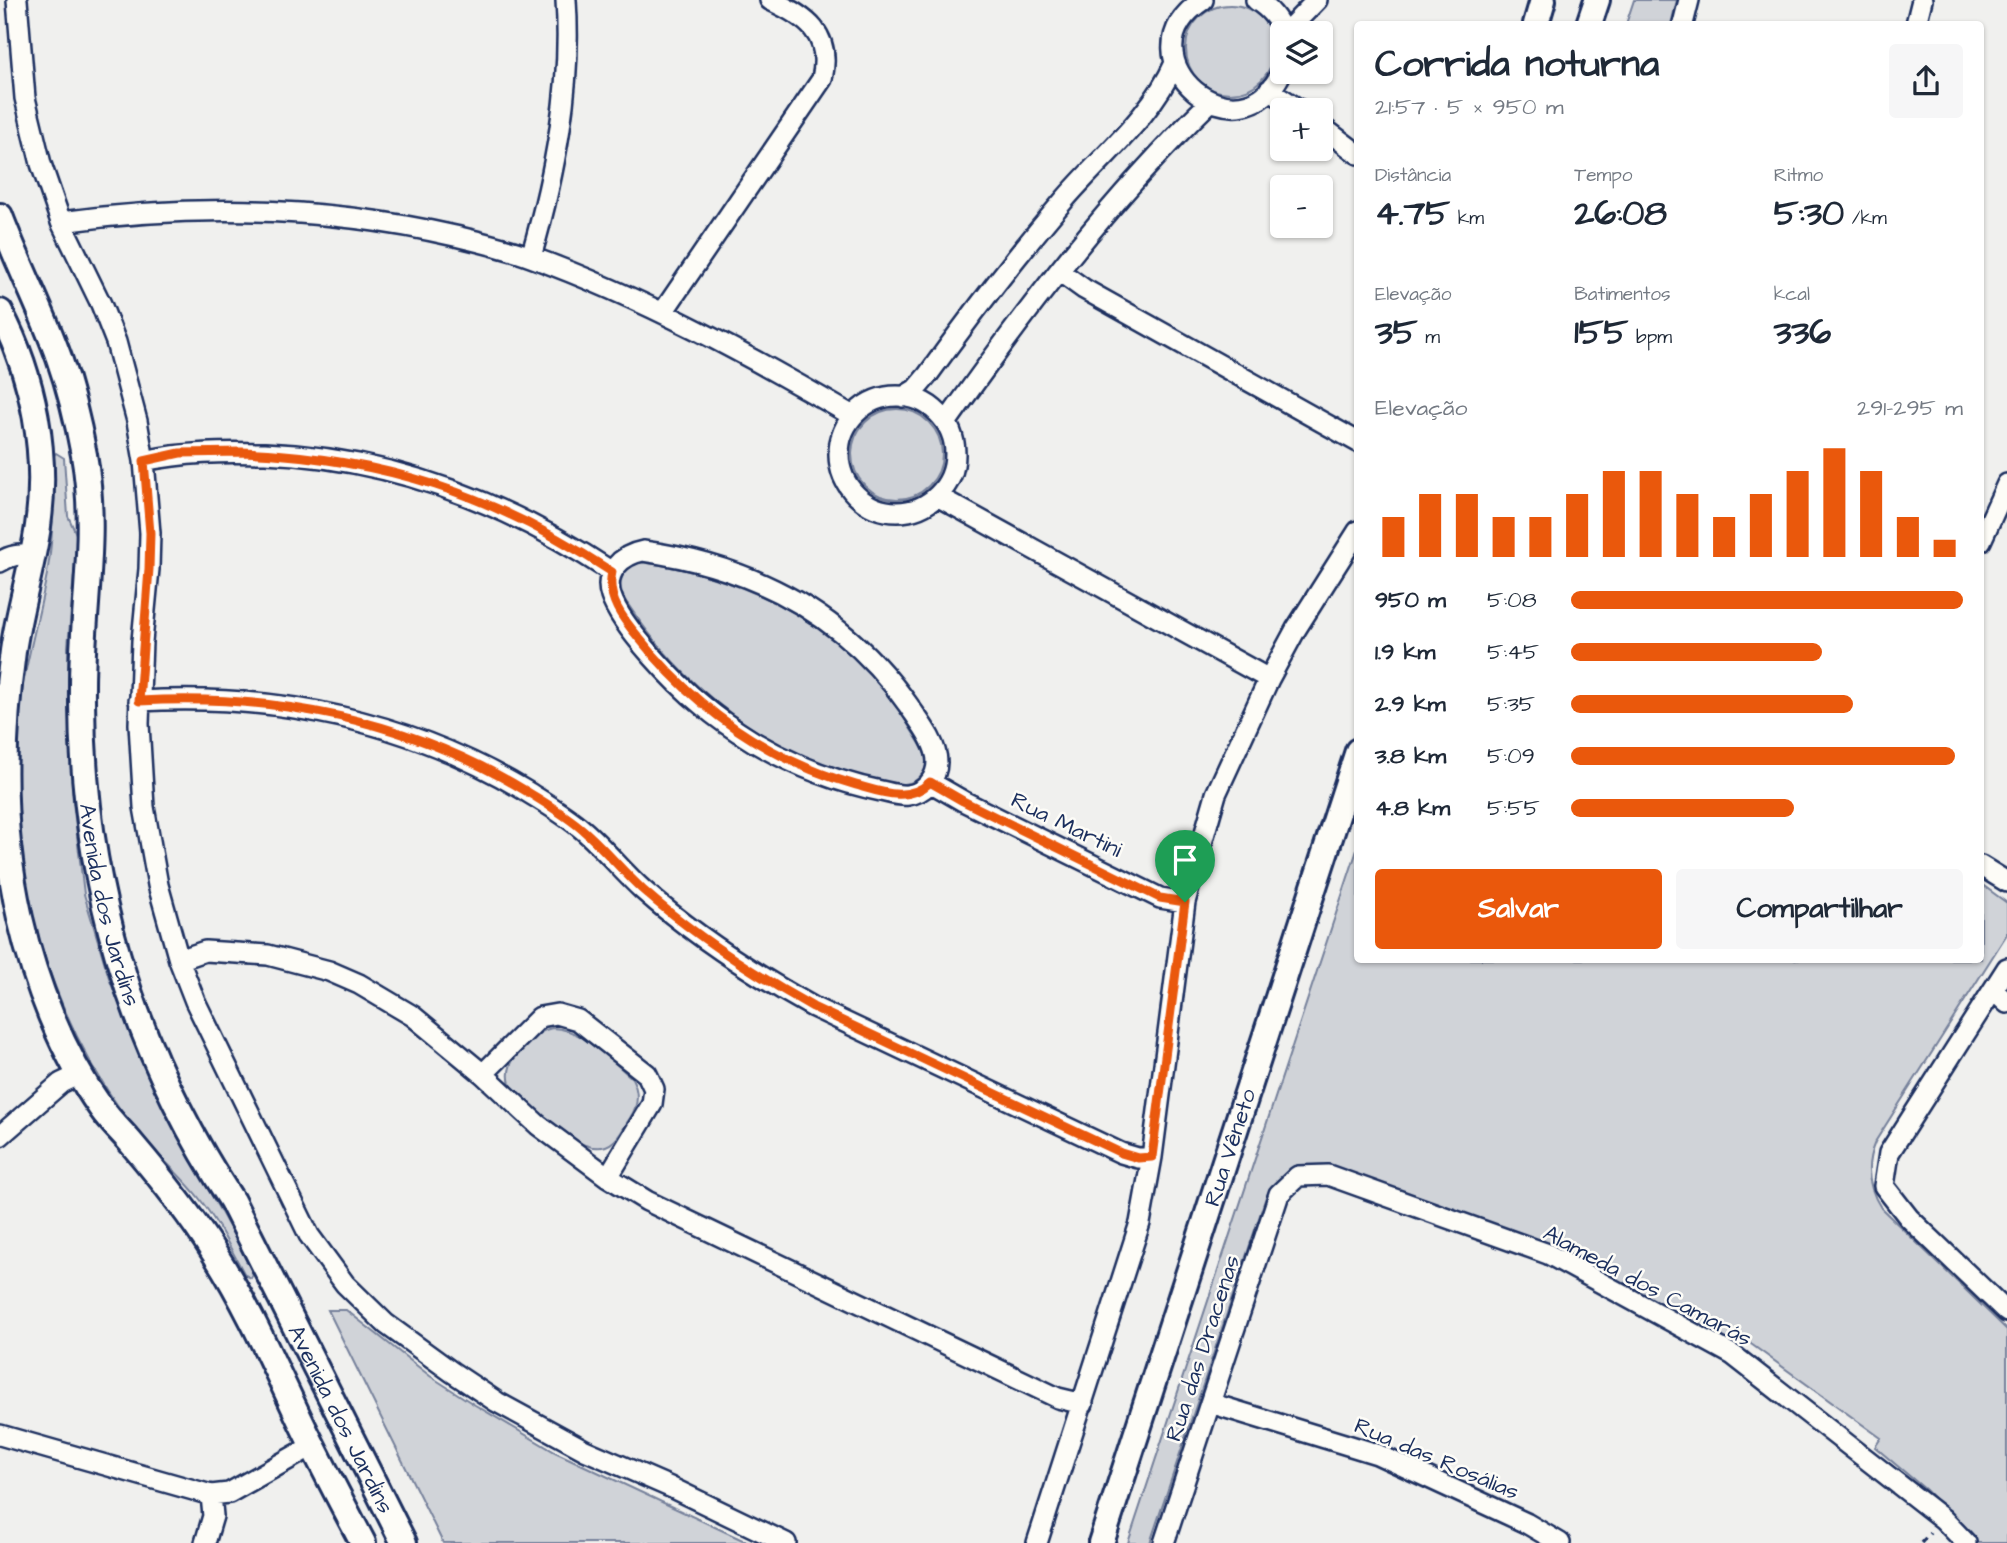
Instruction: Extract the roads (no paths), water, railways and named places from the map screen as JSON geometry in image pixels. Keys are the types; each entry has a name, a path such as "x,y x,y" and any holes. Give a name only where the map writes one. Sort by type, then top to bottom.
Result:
{"street":[{"path":"17,0 26,98 41,164 61,222 101,304 116,342 137,421 144,461 150,545 139,701 140,766 150,846 167,923 195,1001 309,1235 345,1284 366,1306 386,1324 452,1372 544,1430 786,1543"},
{"path":"530,257 549,190 561,122 566,0"},
{"path":"663,313 822,79 825,58 819,36 803,17 770,0"},
{"path":"1256,0 1273,13 1277,21"},
{"path":"1296,21 1317,0"},
{"path":"1537,21 1543,0"},
{"path":"1590,21 1597,0"},
{"path":"1685,21 1689,0"},
{"path":"1917,21 1922,0"},
{"path":"1188,4 1174,45 1175,63 1182,80 1195,93 1210,102 1226,106 1242,105 1257,99 1273,84"},
{"path":"903,397 927,376 1027,244 1066,198 1148,110 1165,85 1175,63"},
{"path":"1269,90 1281,98"},
{"path":"946,424 1059,271 1151,162 1210,102"},
{"path":"1333,135 1354,151"},
{"path":"61,222 153,211 291,211 388,223 483,243 530,257 663,313 796,382 853,416"},
{"name":"Avenida dos Jardins","path":"0,216 59,357 69,389 86,468 90,561 82,657 83,745 95,856 106,911 130,998 164,1083 201,1153 232,1201 404,1543"},
{"path":"1059,271 1084,289 1354,440"},
{"name":"Avenida dos Jardins","path":"0,312 27,377 40,444 41,495 4,704 2,799 4,853 31,959 45,998 80,1074 102,1109 145,1158 184,1209 240,1294 312,1446 363,1543"},
{"path":"885,397 903,397 922,402 935,411 953,438 955,454 953,470 947,484 937,496 917,508 893,512 877,508 860,499 848,485 841,468 839,449 843,432 853,416 867,404 885,397"},
{"path":"40,444 80,438"},
{"path":"144,461 180,453 242,452 317,457 370,466 443,486 493,506 554,536 612,572"},
{"path":"1984,534 2007,484"},
{"path":"937,496 1269,680"},
{"path":"1037,1543 1140,1223 1152,1157 1185,902 1216,794 1269,680 1308,609 1354,537"},
{"path":"643,551 685,558 750,578 811,610 859,648 900,693 936,753 937,763 930,782 908,795 869,789 810,770 746,737 702,705 655,659 634,633 611,596 609,584 612,572 618,562 643,551"},
{"path":"0,562 9,556 32,556"},
{"path":"139,701 220,699 305,708 387,728 470,761 509,781 583,830 611,860 672,915 704,940 776,986 813,1007 1121,1153 1138,1158 1152,1157"},
{"name":"Rua Vêneto","path":"1101,1543 1354,763"},
{"name":"Rua Martini","path":"930,782 963,801 1160,898 1185,902"},
{"path":"1984,868 2007,882"},
{"path":"179,960 205,950 237,951 299,962 359,984 413,1016 483,1074 538,1125 608,1177 688,1222 1058,1398 1083,1404"},
{"path":"2007,968 2000,997 1889,1153 1884,1186 1909,1218 2007,1312"},
{"path":"483,1074 540,1017 556,1014 578,1020 647,1074 654,1089 652,1104 608,1177"},
{"path":"0,1136 61,1083 80,1074"},
{"name":"Alameda dos Camarás","path":"1298,1176 1328,1175 1548,1254 1733,1355 1943,1519 1966,1543"},
{"name":"Rua das Dracenas","path":"1164,1543 1279,1194 1298,1176"},
{"path":"240,1294 272,1283"},
{"name":"Rua das Rosálias","path":"1210,1403 1377,1454 1526,1523 1560,1543"},
{"path":"0,1435 211,1494 229,1493 312,1446"},
{"path":"205,1543 213,1516 211,1494"}]}
